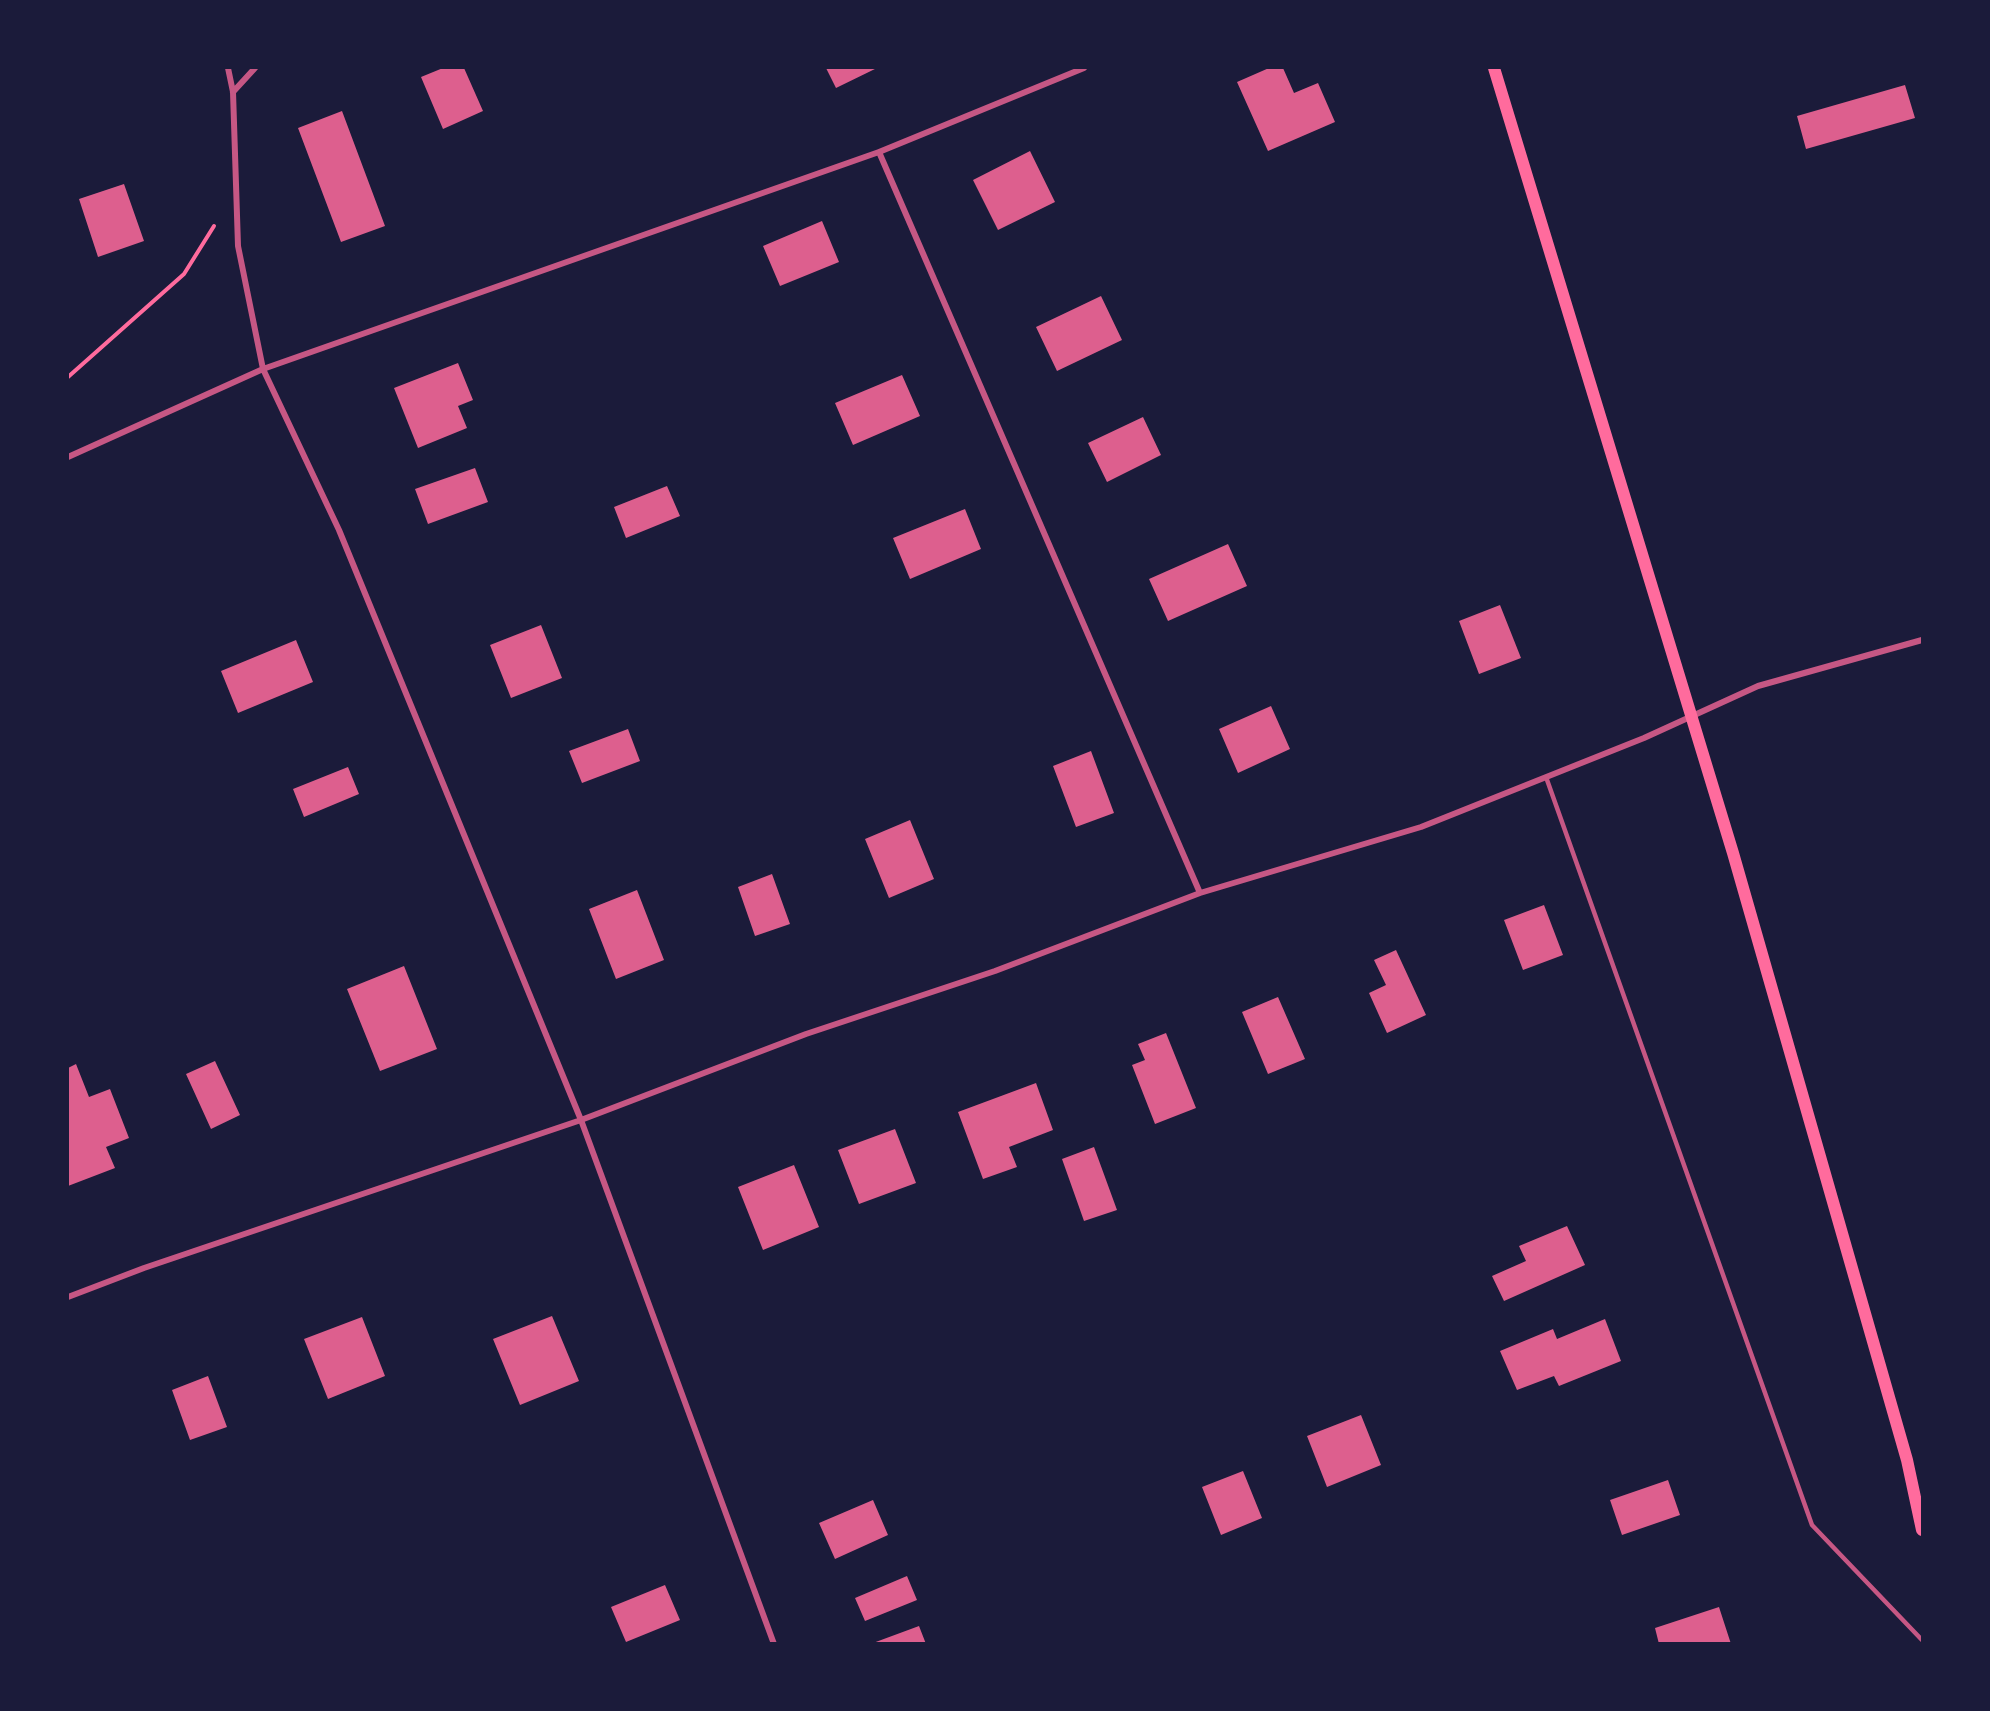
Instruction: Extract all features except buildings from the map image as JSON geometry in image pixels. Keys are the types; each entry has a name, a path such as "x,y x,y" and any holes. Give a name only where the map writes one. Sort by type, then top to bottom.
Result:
{"main road":[{"path":"1494,68 1733,853 1907,1460 1923,1530"}],"street":[{"path":"228,68 233,92 238,246 263,369 339,530 580,1120 774,1644"},
{"path":"233,92 255,68"},
{"path":"68,457 263,369 879,152 1084,68"},
{"path":"879,152 1200,893"},
{"path":"68,1297 144,1268 580,1120 806,1034 995,971 1200,893 1421,827 1644,738 1758,686 1923,640"}],"lane":[{"path":"1546,777 1812,1525 1923,1640"}],"path":[{"path":"68,377 184,274 236,189"}]}
